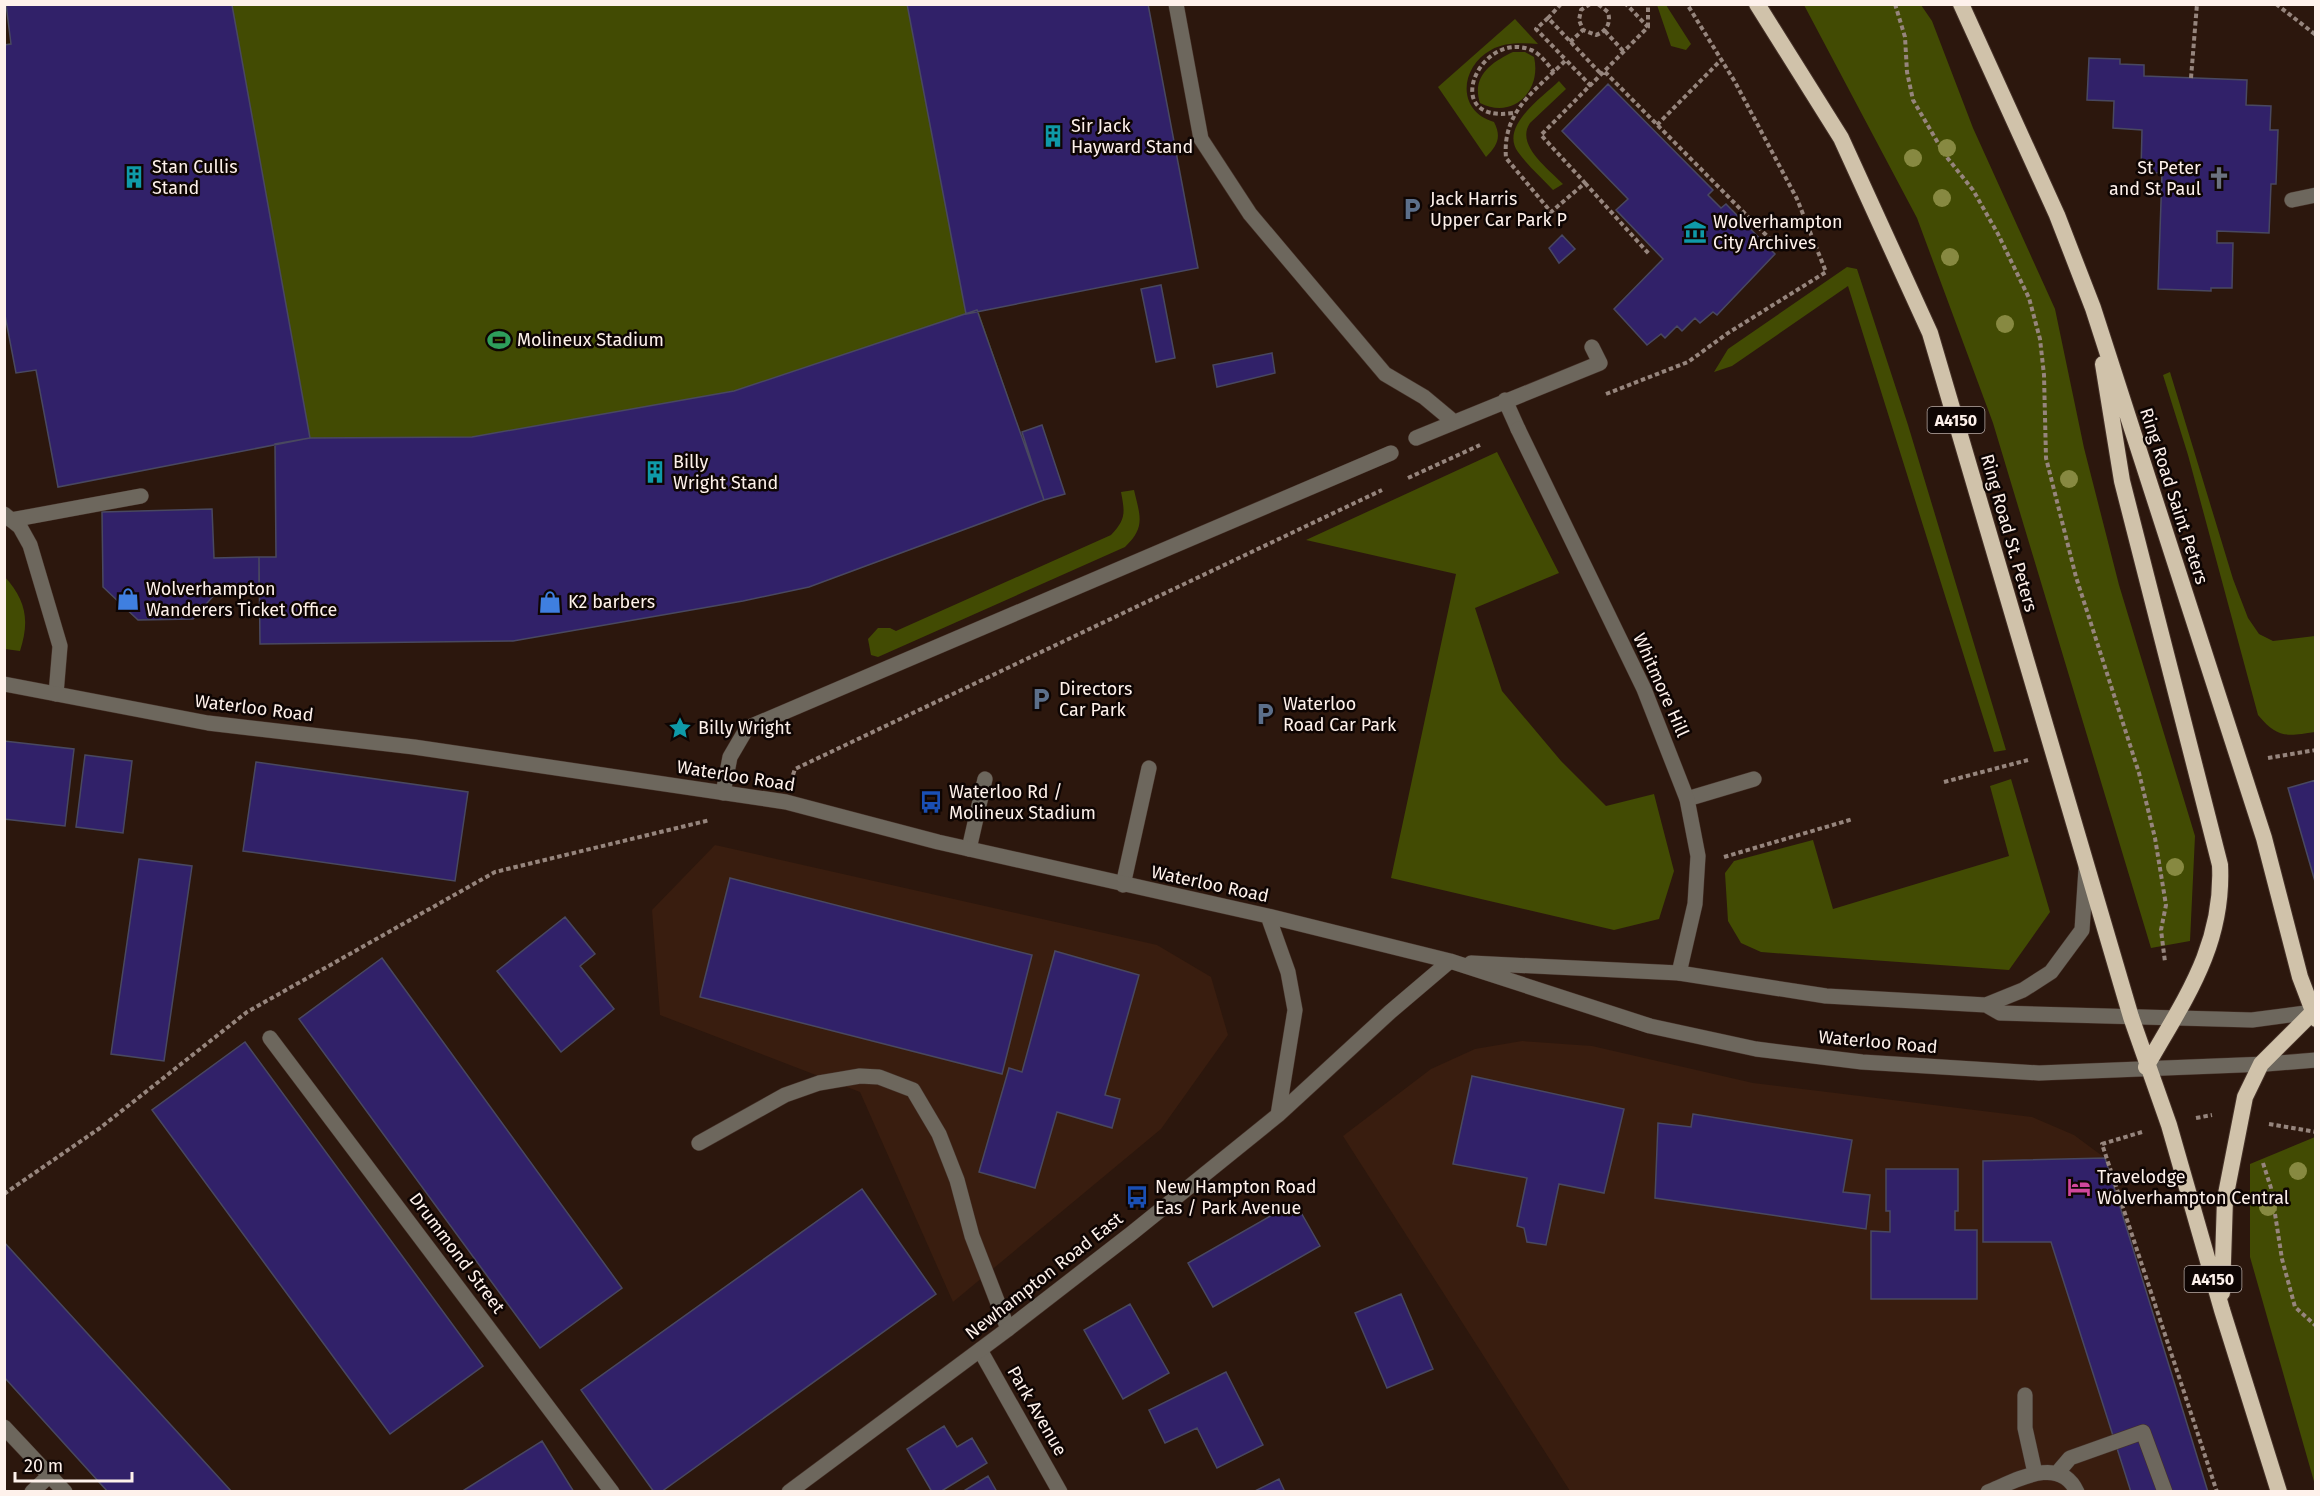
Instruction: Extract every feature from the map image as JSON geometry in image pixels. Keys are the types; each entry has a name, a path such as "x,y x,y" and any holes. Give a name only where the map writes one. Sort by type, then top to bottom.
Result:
{"highway":[{"name":"Ring Road St. Peters","path":"1757,4 1841,138 1930,333 2146,1067"},
{"name":"Ring Road Saint Peters","path":"1961,4 2053,204 2093,308 2241,764 2264,838 2300,977 2315,1014"},
{"path":"2093,308 2122,481 2220,865 2218,900 2208,952 2196,983 2146,1067"},
{"path":"2222,1310 2225,1199 2239,1118 2245,1097 2261,1064 2315,1014"},
{"name":"A4150","path":"2146,1067 2169,1125 2222,1310 2278,1491"}],"street":[{"path":"1176,4 1201,139 1244,205 1385,374 1424,397 1454,422"},
{"path":"2292,200 2316,195"},
{"path":"1416,438 1600,363 1592,347"},
{"name":"Whitmore Hill","path":"1505,400 1644,689 1687,799 1698,864 1695,904 1679,973"},
{"path":"723,793 730,757 747,728 1391,453"},
{"path":"8,517 141,496"},
{"path":"8,517 20,527 30,545 60,645 56,694"},
{"name":"Waterloo Road","path":"4,684 208,723 414,747 723,793 820,810 969,849 1268,916 1450,962 1650,1026 1756,1049 1862,1062 2039,1073 2316,1060"},
{"path":"1123,885 1149,768"},
{"path":"1687,799 1754,778"},
{"path":"969,849 985,779"},
{"name":"Waterloo Road","path":"1450,962 1679,973 1826,996 1986,1005 2023,990 2051,972 2082,930 2086,864"},
{"path":"1268,916 1288,972 1295,1010 1278,1115"},
{"name":"Newhampton Road East","path":"789,1491 1008,1329 1278,1115 1390,1012 1450,962"},
{"name":"Waterloo Road","path":"1986,1005 2000,1013 2131,1017 2252,1020 2315,1014"},
{"name":"Drummond Street","path":"270,1038 612,1491"},
{"path":"699,1143 785,1095 819,1083 860,1076 879,1077 913,1090 943,1143 957,1180 972,1236 1008,1329"},
{"name":"Park Avenue","path":"980,1350 1060,1491"},
{"path":"2025,1395 2025,1428 2035,1473"},
{"path":"4,1427 65,1491"},
{"path":"2058,1472 2070,1458 2143,1432 2165,1491"},
{"path":"1988,1491 2035,1473 2058,1472 2073,1482 2077,1491"},
{"path":"32,1491 50,1475"}],"path":[{"path":"1561,4 1536,29 1590,86"},
{"path":"1583,30 1596,35 1605,31 1609,22 1607,6 1598,4"},
{"path":"1626,4 1648,27"},
{"path":"1648,4 1648,27 1541,135 1649,254"},
{"path":"1603,395 1688,362 1728,333 1827,272 1797,199 1721,60 1687,4"},
{"path":"1895,4 1905,37 1907,72 1913,100 1946,154 1978,199 2029,298 2040,339 2044,375 2046,458 2076,577 2139,773 2155,838 2166,905 2161,930 2164,962"},
{"path":"2191,78 2197,4"},
{"path":"2276,4 2316,35"},
{"path":"1583,30 1579,15 1586,5"},
{"path":"1548,18 1771,240"},
{"path":"1570,42 1583,30"},
{"path":"1605,31 1624,52"},
{"path":"1514,113 1489,114 1479,109 1473,98 1472,86 1476,72 1485,61 1509,48 1520,47 1533,50 1554,72"},
{"path":"1566,60 1514,113 1507,126 1506,158 1551,212 1585,183"},
{"path":"1658,125 1721,60"},
{"path":"2241,764 2316,750"},
{"path":"1944,782 2054,753"},
{"path":"1698,864 1853,819"},
{"path":"2259,1123 2316,1132"},
{"path":"2102,1144 2217,1491"}],"shaded area":[{"path":"715,845 1157,945 1211,977 1228,1035 1161,1129 953,1302 860,1092 660,1015 652,910"},
{"path":"1522,1041 1592,1046 1753,1083 2032,1117 2074,1135 2105,1158 2208,1491 1570,1491 1343,1136 1431,1069 1475,1049"}],"green space":[{"name":"Molineux Stadium","path":"6,4 1148,5 1198,268 978,310 1044,500 809,587 743,601 513,641 260,644 259,593 215,594 193,619 138,620 103,587 102,512 212,509 214,558 276,557 275,444 58,487 36,370 16,373 5,310 4,45 11,43"},
{"path":"1657,5 1666,5 1691,44 1686,50 1671,46"},
{"path":"1804,5 1921,5 1932,21 1973,128 2055,309 2084,448 2119,585 2195,836 2190,941 2151,948 1993,423 1917,218"},
{"path":"1515,19 1538,44 1496,47 1481,58 1468,77 1468,99 1473,109 1494,122 1498,132 1497,141 1486,157 1438,87"},
{"path":"1513,52 1525,52 1534,57 1534,81 1529,91 1514,105 1503,108 1480,103 1478,85 1485,71 1498,60"},
{"path":"1559,81 1566,89 1530,123 1527,131 1530,148 1542,164 1563,184 1553,190 1518,152 1514,142 1514,132 1526,112"},
{"path":"1847,267 1857,269 1908,425 2006,750 1994,752 1848,286 1732,366 1714,372 1728,349"},
{"path":"2170,372 2233,579 2248,618 2259,634 2273,641 2315,636 2315,732 2290,735 2277,732 2258,715 2188,455 2163,375"},
{"path":"1497,452 1559,573 1475,608 1502,691 1561,761 1606,806 1654,794 1674,871 1659,919 1614,930 1391,878 1456,574 1306,540"},
{"path":"1134,490 1140,521 1132,540 1125,547 878,657 871,655 868,639 878,628 890,628 896,631 1111,535 1122,520 1121,492"},
{"path":"4,576 17,593 24,611 25,630 20,651 5,649"},
{"path":"2011,779 2050,912 2009,970 1761,952 1741,943 1728,921 1725,873 1734,861 1813,840 1833,909 2009,856 1990,786"},
{"path":"2315,1137 2315,1485 2250,1257 2250,1164"}],"building":[{"name":"Stan Cullis Stand","path":"6,4 232,5 310,438 58,487 36,370 16,373 4,310 4,45 11,44"},
{"name":"Sir Jack Hayward Stand","path":"907,4 1148,4 1198,268 966,314"},
{"name":"St Peter and St Paul","path":"2089,58 2120,59 2120,64 2144,65 2144,76 2247,80 2246,105 2271,106 2270,130 2278,130 2276,184 2271,184 2269,233 2217,231 2217,243 2233,243 2232,288 2211,288 2211,291 2158,289 2162,173 2141,172 2142,130 2113,128 2114,101 2087,100"},
{"name":"Wolverhampton City Archives","path":"1608,84 1713,190 1708,195 1721,208 1726,204 1775,254 1717,315 1713,312 1700,323 1695,318 1682,331 1677,326 1665,338 1661,334 1647,345 1614,309 1663,259 1616,210 1628,199 1562,131"},
{"path":"1562,235 1575,249 1559,263 1549,248"},
{"path":"1161,285 1175,358 1156,362 1141,289"},
{"name":"Billy Wright Stand","path":"977,310 1044,500 809,587 743,601 513,641 260,644 259,557 276,557 275,444 310,438 472,437 734,391"},
{"path":"1272,353 1275,373 1217,387 1213,365"},
{"path":"1042,425 1065,494 1044,500 1022,432"},
{"path":"212,509 214,558 259,557 259,593 215,594 193,619 138,620 103,587 102,512"},
{"path":"4,741 74,749 65,826 4,819"},
{"path":"85,755 132,761 123,833 76,827"},
{"path":"256,762 468,792 455,881 243,851"},
{"path":"2316,780 2316,885 2288,788"},
{"path":"139,859 192,866 164,1061 111,1054"},
{"path":"730,878 1032,955 1002,1074 700,997"},
{"path":"565,917 595,954 580,966 614,1009 561,1052 497,971"},
{"path":"1055,951 1139,975 1105,1095 1120,1099 1112,1128 1057,1112 1035,1188 979,1172 1009,1068 1022,1072"},
{"path":"382,958 622,1288 540,1348 299,1019"},
{"path":"245,1042 483,1366 390,1434 152,1110"},
{"path":"1472,1076 1624,1109 1604,1193 1559,1184 1546,1245 1527,1242 1524,1228 1517,1226 1527,1178 1453,1164"},
{"path":"1693,1114 1852,1140 1843,1192 1870,1195 1866,1229 1655,1198 1658,1123 1691,1127"},
{"path":"2105,1158 2208,1492 2131,1492 2051,1242 1983,1242 1983,1161"},
{"path":"1886,1169 1958,1169 1958,1211 1955,1211 1955,1230 1977,1230 1977,1299 1871,1299 1871,1231 1890,1232 1890,1211 1886,1211"},
{"path":"862,1189 936,1294 661,1492 654,1492 581,1390"},
{"path":"1295,1202 1320,1246 1213,1307 1188,1263"},
{"path":"4,1242 232,1492 108,1492 4,1377"},
{"path":"1401,1294 1433,1369 1387,1388 1355,1313"},
{"path":"1130,1304 1169,1373 1123,1399 1084,1330"},
{"path":"1226,1372 1263,1445 1217,1468 1197,1428 1165,1443 1149,1410"},
{"path":"944,1426 957,1447 972,1438 987,1463 940,1492 932,1492 907,1449"},
{"path":"542,1441 574,1492 461,1492"},
{"path":"988,1476 997,1492 962,1492"},
{"path":"1279,1479 1285,1492 1253,1492"}],"place":[{"name":"Sir Jack Hayward Stand","path":"1053,136"},
{"name":"Stan Cullis Stand","path":"134,177"},
{"name":"St Peter and St Paul","path":"2219,178"},
{"name":"Jack Harris Upper Car Park P","path":"1412,209"},
{"name":"Wolverhampton City Archives","path":"1695,232"},
{"name":"Molineux Stadium","path":"499,340"},
{"name":"Billy Wright Stand","path":"655,472"},
{"name":"Wolverhampton Wanderers Ticket Office","path":"128,599"},
{"name":"K2 barbers","path":"550,602"},
{"name":"Directors Car Park","path":"1041,699"},
{"name":"Waterloo Road Car Park","path":"1265,714"},
{"name":"Billy Wright","path":"680,728"},
{"name":"Waterloo Rd / Molineux Stadium","path":"931,802"},
{"name":"Travelodge Wolverhampton Central","path":"2079,1187"},
{"name":"New Hampton Road Eas / Park Avenue","path":"1137,1197"}]}
